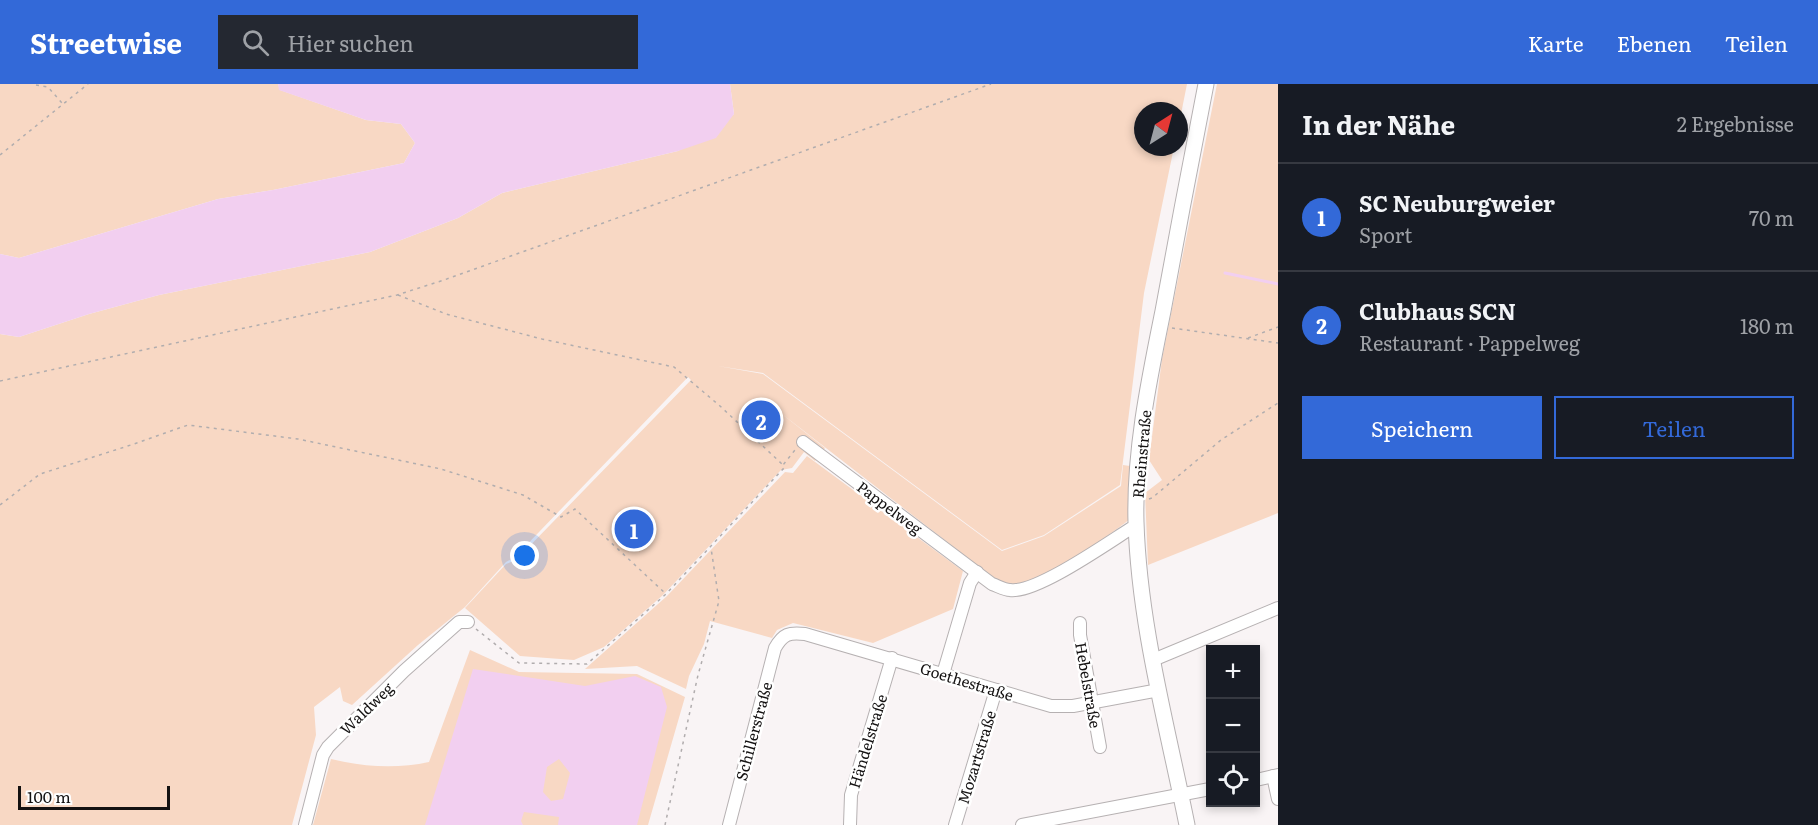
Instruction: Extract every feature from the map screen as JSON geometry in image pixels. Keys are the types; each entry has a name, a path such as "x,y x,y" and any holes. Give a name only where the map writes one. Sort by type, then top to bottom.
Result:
{"main road":[{"name":"Rheinstraße","path":"1186,825 1143,606 1136,501 1142,435 1160,326 1206,84"}],"street":[{"name":"Pappelweg","path":"803,442 992,584 1010,590 1023,589 1043,582 1130,529 1137,528"},
{"path":"943,674 970,583 977,572"},
{"path":"1153,660 1278,608"},
{"name":"Waldweg","path":"305,825 323,755 328,747 459,622 468,622"},
{"name":"Hebelstraße","path":"1080,622 1080,635 1100,747"},
{"name":"Goethestraße","path":"780,639 791,632 805,634 1051,706 1073,706 1159,690"},
{"name":"Schillerstraße","path":"729,825 775,648 780,639"},
{"name":"Händelstraße","path":"850,825 851,795 892,658"},
{"name":"Mozartstraße","path":"955,825 996,690"},
{"path":"1260,779 1276,776 1278,799"},
{"path":"1022,825 1084,820 1206,790"}],"path":[{"path":"0,155 87,84"},
{"path":"0,381 397,295 991,84"},
{"path":"36,85 48,87 62,104"},
{"path":"397,295 446,314 510,331 674,368 720,406 783,465"},
{"path":"1160,326 1278,343"},
{"path":"1246,338 1278,327"},
{"path":"1152,498 1221,440 1278,403"},
{"path":"0,506 40,474 188,425 298,439 441,469 524,495 561,517 575,509 666,594"},
{"path":"468,622 519,663 587,664 666,594 784,468 783,465 803,442"},
{"path":"665,825 698,675 719,601 711,546"}],"shaded area":[{"path":"0,84 278,84 280,90 366,120 401,124 415,143 404,163 218,199 19,258 0,254"},
{"path":"278,84 730,84 734,114 716,138 678,151 502,193 458,218 370,252 159,295 89,314 19,337 0,334 0,254 19,258 218,199 404,163 415,143 401,124 366,120 279,90"},
{"path":"730,84 1187,84 1183,102 1134,102 1134,156 1172,156 1144,293 1120,485 1044,535 1002,550 763,373 718,366 763,374 1002,551 1044,536 1121,486 1123,465 1130,466 1129,520 1090,548 1040,578 1025,583 1009,584 995,579 773,407 825,448 815,461 804,452 792,468 781,470 663,595 604,647 574,660 520,656 465,608 506,564 516,560 691,380 688,377 515,557 506,562 465,607 418,645 352,705 343,701 340,687 314,707 316,735 292,825 0,825 0,334 19,337 89,314 159,295 370,252 458,218 502,193 678,151 734,114"},
{"path":"1217,84 1278,84 1278,513 1148,565 1145,493 1162,480 1149,460 1162,359"},
{"path":"807,456 963,571 953,609 873,643 793,623 777,630 772,638 710,621 704,644 689,676 686,689 637,666 585,669 667,596 785,472 793,473"},
{"path":"470,650 519,672 637,674 685,697 648,825 313,825 331,759 380,766 405,766 429,762"},
{"path":"473,669 585,686 635,676 661,687 667,707 637,825 558,825 559,817 524,812 521,821 523,825 425,825","holes":["559,759 570,773 563,799 551,801 543,792 547,767"]}],"waterway":[{"path":"1225,273 1278,284"}],"place":[{"name":"Clubhaus SCN","path":"761,420"},
{"name":"SC Neuburgweier","path":"634,529"}]}
